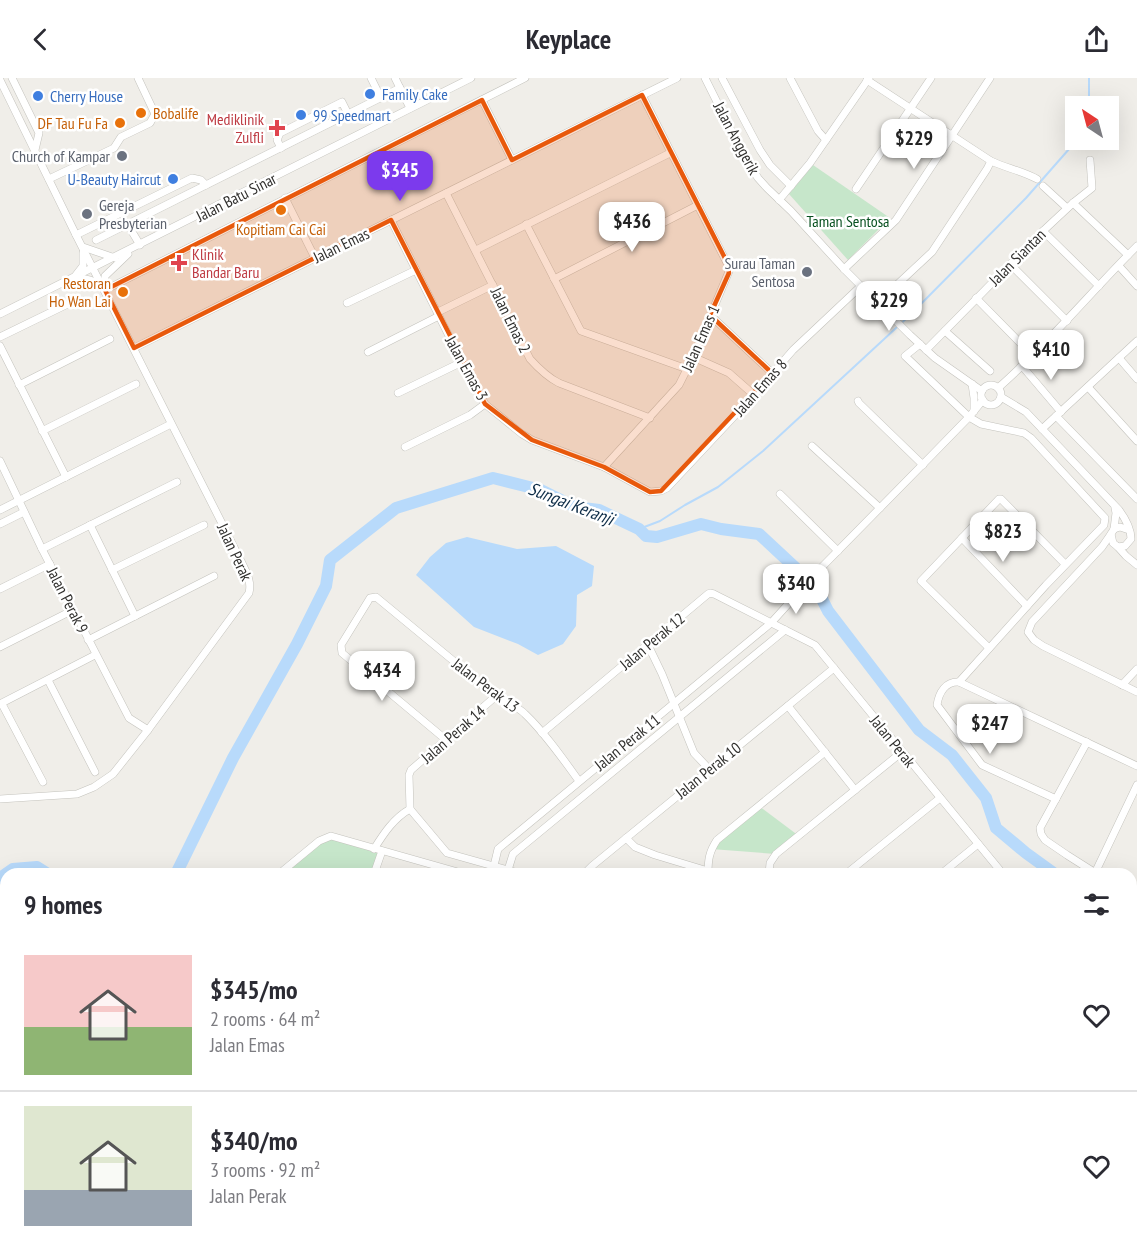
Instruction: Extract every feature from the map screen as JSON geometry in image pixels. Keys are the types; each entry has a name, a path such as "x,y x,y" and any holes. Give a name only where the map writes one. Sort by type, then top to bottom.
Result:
{"street":[{"path":"12,78 39,133 34,150"},
{"path":"49,179 114,148 122,137 150,123 155,114 138,78"},
{"path":"372,78 381,98"},
{"path":"395,78 410,108"},
{"name":"Jalan Batu Sinar","path":"0,314 471,78"},
{"path":"104,288 525,78"},
{"name":"Jalan Emas","path":"134,348 677,78"},
{"name":"Jalan Anggerik","path":"705,78 745,158 758,178 910,335 981,391"},
{"path":"790,78 818,131 826,140"},
{"path":"856,189 931,78"},
{"path":"844,269 896,220 990,78"},
{"path":"779,200 810,163 868,79 991,161 1025,173 1037,180"},
{"name":"Jalan Perak","path":"0,80 251,585 249,593 113,774 94,787 77,794 0,799"},
{"path":"710,88 723,80 760,150 770,165 791,186"},
{"name":"Jalan Batu Sinar","path":"76,235 192,178 201,180 206,185 400,88"},
{"name":"Jalan Emas 1","path":"604,467 679,385 730,269 642,95"},
{"path":"482,100 513,160"},
{"path":"281,148 277,140 280,133 342,102 348,114"},
{"path":"476,250 670,153"},
{"name":"Jalan Siantan","path":"972,414 905,356 923,347 945,330 1043,231 1092,188 1090,160"},
{"path":"887,294 932,252 991,161"},
{"path":"96,240 206,185"},
{"path":"1043,186 1128,255"},
{"name":"Jalan Emas 2","path":"446,193 530,359 548,378 650,418"},
{"path":"285,198 315,258"},
{"path":"554,279 698,205"},
{"name":"Jalan Emas 3","path":"391,220 485,404 532,440 604,467 650,492 661,491"},
{"path":"526,224 581,331 687,369"},
{"path":"104,288 105,276 138,246 128,225"},
{"path":"1043,231 1099,286"},
{"path":"998,388 1033,356 1137,246"},
{"path":"74,278 83,266 83,248 115,258"},
{"path":"1010,264 1067,321"},
{"path":"1119,266 1137,286"},
{"path":"347,303 416,270"},
{"path":"74,278 91,280 104,288"},
{"path":"368,352 494,285"},
{"name":"Jalan Emas 8","path":"661,491 667,488 793,350 861,286"},
{"path":"976,298 1033,356"},
{"path":"0,336 78,299"},
{"path":"710,315 772,373"},
{"path":"945,330 990,371"},
{"path":"19,385 110,339"},
{"path":"1042,429 1137,341"},
{"path":"0,346 66,477"},
{"path":"693,357 729,373 754,395"},
{"path":"1119,358 1137,379"},
{"path":"398,393 462,362"},
{"path":"1023,366 1058,414 1137,499"},
{"path":"42,431 136,384"},
{"path":"959,682 1065,564 1104,525 1105,519 1031,438 1024,433 981,424 972,414 974,398 972,384"},
{"path":"1001,397 995,404 988,404 982,400 981,391 989,385 998,388 1001,397 1026,412 1125,518 1132,533 1130,542 1125,546 1117,546 1095,554"},
{"path":"1088,387 1137,441"},
{"path":"858,400 923,465"},
{"name":"Jalan Perak 11","path":"494,866 498,849 771,623 838,550 972,414 982,400"},
{"path":"405,447 470,415 485,404"},
{"path":"0,510 171,424"},
{"path":"812,446 880,508"},
{"name":"Jalan Perak 9","path":"0,461 95,655 129,718 148,730"},
{"path":"1064,474 1075,464"},
{"path":"42,549 177,482"},
{"path":"780,494 838,550"},
{"path":"989,648 921,581 999,499 1065,564"},
{"path":"1114,505 1116,513 1111,541 1137,564"},
{"path":"0,524 24,512"},
{"path":"90,525 135,616"},
{"path":"112,570 204,525"},
{"path":"1132,533 1120,527 1113,532 1032,622 1028,632 1042,646 1137,692"},
{"path":"962,538 1027,606"},
{"path":"1127,544 1137,564"},
{"path":"0,589 50,564"},
{"path":"88,640 214,576"},
{"name":"Jalan Perak 12","path":"542,733 711,593 771,623"},
{"name":"Jalan Perak 13","path":"445,739 342,652 341,645 370,598 376,597 496,696 526,714 579,781"},
{"path":"0,647 73,610"},
{"name":"Jalan Perak","path":"771,623 815,645 998,868"},
{"name":"Jalan Perak 11","path":"509,868 513,854 785,630"},
{"path":"648,645 694,753 709,769"},
{"path":"43,782 1,704 95,655"},
{"name":"Jalan Perak 10","path":"591,868 834,668"},
{"path":"1122,685 1137,669"},
{"path":"48,680 95,772"},
{"path":"1056,799 982,765 939,708 937,701 946,684 959,682 1137,766"},
{"name":"Jalan Perak 14","path":"410,809 409,775 411,770 496,696"},
{"path":"788,706 855,790"},
{"path":"1087,742 1040,828 1045,840 1087,868"},
{"path":"709,868 711,849 717,840 825,752"},
{"path":"770,868 776,854 902,752"},
{"path":"1099,868 1137,785"},
{"path":"853,868 940,798"},
{"path":"375,868 378,850 387,828 402,813 410,809 447,853 501,868"},
{"path":"286,868 319,841 331,836 429,868"},
{"path":"626,838 635,847 693,868"},
{"path":"948,868 978,844"}],"highlighted area":[{"path":"642,95 727,262 729,273 710,315 772,373 661,491 650,492 604,467 532,440 485,404 391,220 134,348 105,290 482,100 512,160"}],"green space":[{"name":"Taman Sentosa","path":"813,165 890,218 848,260 789,194"},
{"path":"759,806 799,836 776,854 711,849"},
{"path":"325,838 382,851 376,868 287,868"}],"water":[{"path":"467,537 517,549 556,546 594,566 592,586 577,595 576,626 563,644 538,655 518,644 474,627 416,575 430,557 446,543"}],"waterway":[{"path":"1089,78 1089,96"},
{"path":"639,529 660,521 718,487 763,451 908,317 1026,198 1068,150"},
{"name":"Sungai Keranji","path":"179,868 233,758 297,644 326,586 330,560 396,508 493,478 541,490 575,507 599,510 639,529 646,536 657,537 701,524 759,534 816,587 828,611 919,730 952,755 986,798 996,828 1047,868"},
{"name":"Sungai Keranji","path":"25,868 39,868"}],"place":[{"name":"Family Cake","path":"370,94"},
{"name":"Cherry House","path":"38,96"},
{"name":"Bobalife","path":"141,113"},
{"name":"99 Speedmart","path":"301,115"},
{"name":"DF Tau Fu Fa","path":"120,123"},
{"name":"Mediklinik Zulfli","path":"277,128"},
{"name":"Church of Kampar","path":"122,156"},
{"name":"U-Beauty Haircut","path":"173,179"},
{"name":"Kopitiam Cai Cai","path":"281,210"},
{"name":"Gereja Presbyterian","path":"87,214"},
{"name":"Klinik Bandar Baru","path":"179,263"},
{"name":"Surau Taman Sentosa","path":"807,272"},
{"name":"Restoran Ho Wan Lai","path":"123,292"}]}
